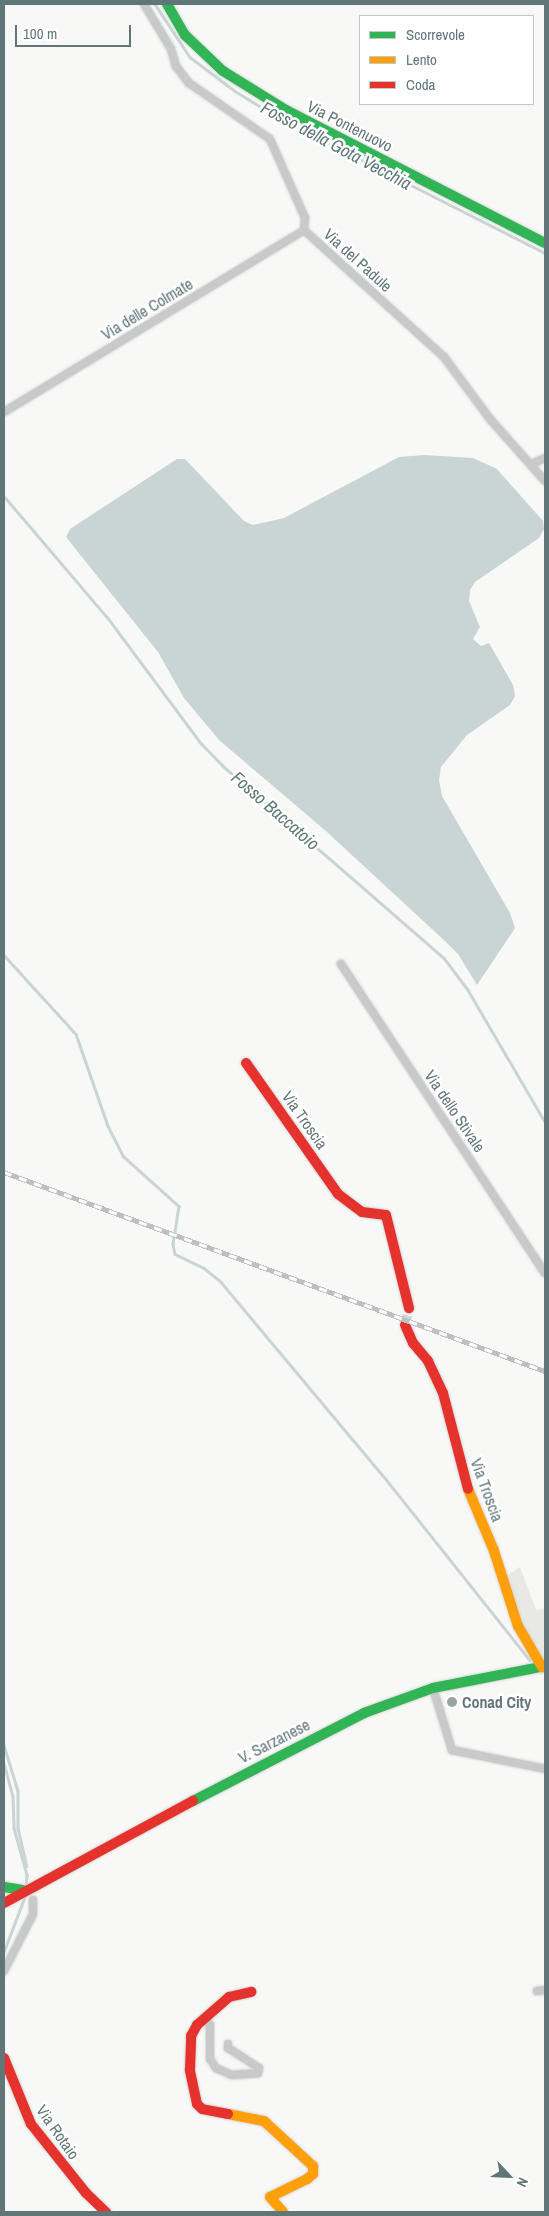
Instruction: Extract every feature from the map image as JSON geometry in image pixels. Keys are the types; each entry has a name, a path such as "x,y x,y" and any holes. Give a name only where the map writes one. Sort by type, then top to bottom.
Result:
{"street":[{"name":"Via del Padule","path":"144,4 172,49 176,66 189,83 270,139 305,218 304,230 444,357 490,419 532,464 545,481"},
{"name":"Via Pontenuovo","path":"166,4 186,35 222,71 286,110 545,243"},
{"name":"Via delle Colmate","path":"4,412 304,230"},
{"path":"532,464 545,458"},
{"name":"Via dello Stivale","path":"341,964 545,1273"},
{"name":"Via Troscia","path":"246,1063 338,1194 362,1212 386,1215 409,1308"},
{"name":"Via Troscia","path":"405,1325 408,1336 428,1362 443,1393 466,1485 494,1552 518,1626 544,1666"},
{"name":"V. Sarzanese","path":"4,1901 364,1713 433,1688 544,1666"},
{"path":"433,1688 452,1750 545,1768"},
{"path":"4,1901 4,1889 28,1887"},
{"path":"4,1971 33,1914 33,1900"},
{"path":"251,1992 229,1997 204,2018 191,2036 190,2070 197,2104 202,2109 264,2121 313,2166 313,2174 307,2179 270,2197 283,2212"},
{"path":"204,2018 210,2025 210,2059 216,2068 232,2075 258,2073 259,2068 228,2048 228,2044"},
{"name":"Via Rotaio","path":"4,2058 31,2124 86,2193 106,2212"}],"shaded area":[{"path":"425,455 473,458 497,469 543,521 544,529 539,538 475,582 470,590 469,601 480,627 473,639 481,646 489,643 513,685 515,696 510,705 467,735 441,767 439,780 442,796 510,913 515,928 477,985 458,954 446,942 327,832 219,740 184,698 158,652 66,537 70,529 177,459 185,459 244,521 253,525 284,518 399,457"},
{"path":"520,1567 536,1610 545,1608 545,1661 542,1661 521,1625 505,1577"}],"waterway":[{"name":"Fosso della Gota Vecchia","path":"155,4 190,57 235,91 281,119 545,253"},
{"name":"Fosso Baccatoio","path":"4,496 108,618 201,743 223,766 444,958 468,990 545,1122"},
{"path":"4,955 76,1034 108,1126 123,1156 179,1206 173,1244 175,1254 204,1268 221,1282 389,1483 530,1660"},
{"path":"4,1745 18,1791 18,1828 27,1866"},
{"path":"4,1763 13,1796 14,1828 27,1875 26,1886"},
{"path":"4,1951 25,1896"}],"tunnel":[{"path":"405,1325 409,1308"}],"railway":[{"path":"4,1172 545,1371"}],"traffic: fast":[{"path":"167,4 185,35 223,71 286,110 545,243"},
{"path":"193,1801 364,1713 433,1688 545,1666"},
{"path":"4,1887 23,1890"}],"traffic: slow":[{"path":"468,1489 494,1551 518,1626 542,1667"},
{"path":"228,2114 264,2121 313,2166 313,2174 307,2179 270,2197 283,2212"}],"traffic: jam":[{"path":"246,1063 338,1194 362,1212 386,1215 409,1308"},
{"path":"405,1325 413,1343 428,1361 443,1393 468,1489"},
{"path":"4,1903 193,1801"},
{"path":"228,2114 202,2109 197,2104 190,2070 191,2036 197,2025 229,1997 251,1992"},
{"path":"4,2058 31,2124 86,2193 106,2212"}],"place":[{"name":"Conad City","path":"452,1702"}]}
